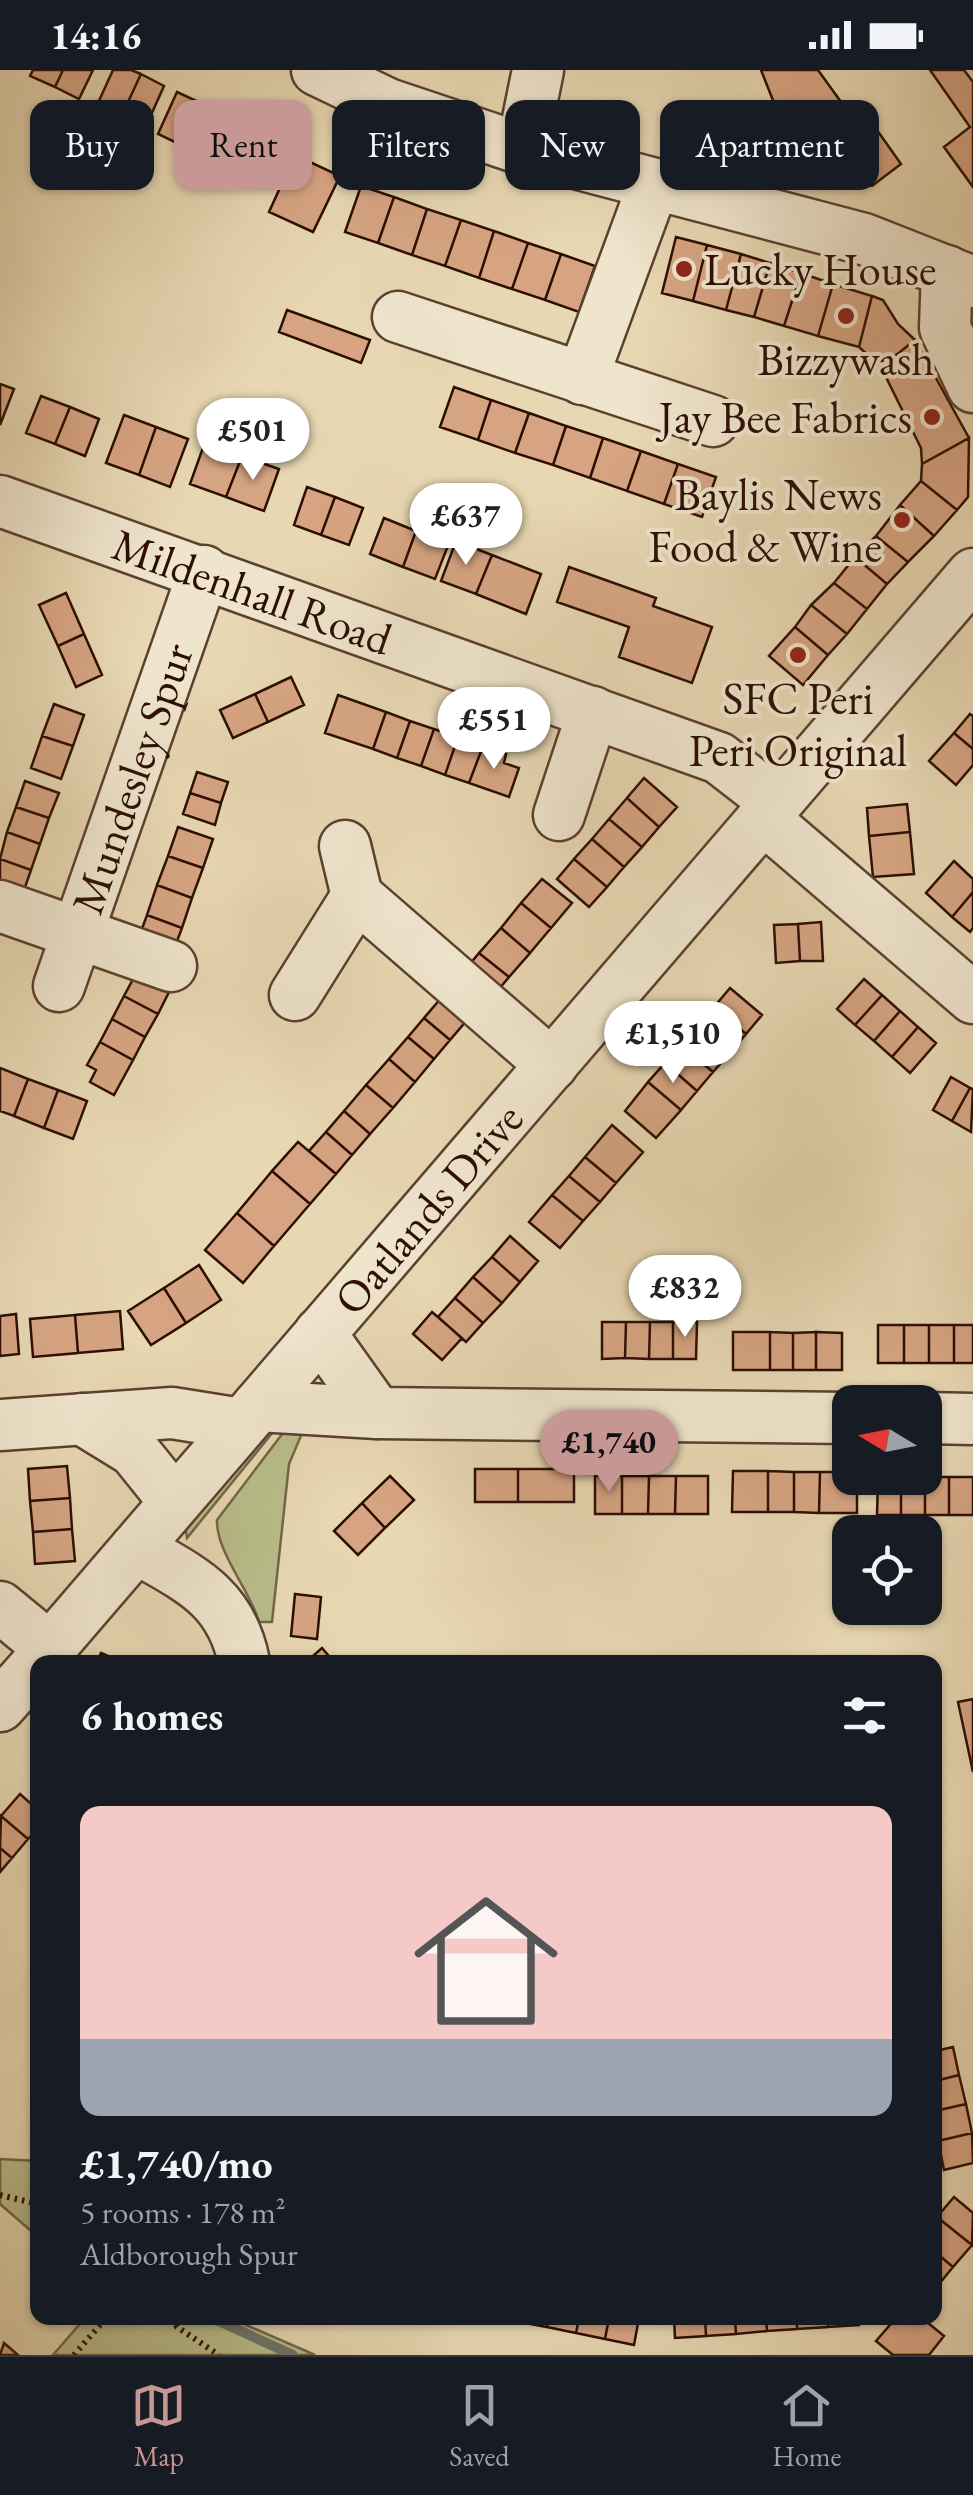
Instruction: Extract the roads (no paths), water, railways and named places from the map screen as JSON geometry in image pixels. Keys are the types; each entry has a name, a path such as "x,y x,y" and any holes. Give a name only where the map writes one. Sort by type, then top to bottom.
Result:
{"street":[{"path":"317,70 388,104 505,143"},
{"path":"532,100 538,70"},
{"path":"640,182 864,240 960,276 945,328 973,387"},
{"path":"582,380 653,186"},
{"path":"398,317 441,344 582,380 714,421"},
{"name":"Mildenhall Road","path":"0,500 719,758 770,811 973,998"},
{"name":"Mundesley Spur","path":"59,986 204,571"},
{"name":"Oatlands Drive","path":"45,1655 973,574"},
{"path":"559,815 594,712"},
{"path":"345,846 356,896 552,1065"},
{"path":"295,995 356,896"},
{"path":"0,906 171,966"},
{"path":"320,1333 377,1414"},
{"path":"0,1425 172,1413 832,1418"},
{"path":"942,1418 973,1419"},
{"path":"82,1419 134,1451 175,1502"},
{"path":"136,1548 203,1586 238,1633 243,1655"},
{"path":"0,1607 40,1655"},
{"name":"Oatlands Drive","path":"0,1706 30,1672"}],"waterway":[{"path":"227,2325 293,2355"}],"place":[{"name":"Lucky House","path":"684,269"},
{"name":"Bizzywash","path":"846,316"},
{"name":"Jay Bee Fabrics","path":"932,417"},
{"name":"Baylis News Food & Wine","path":"902,520"},
{"name":"SFC Peri Peri Original","path":"798,655"}]}
